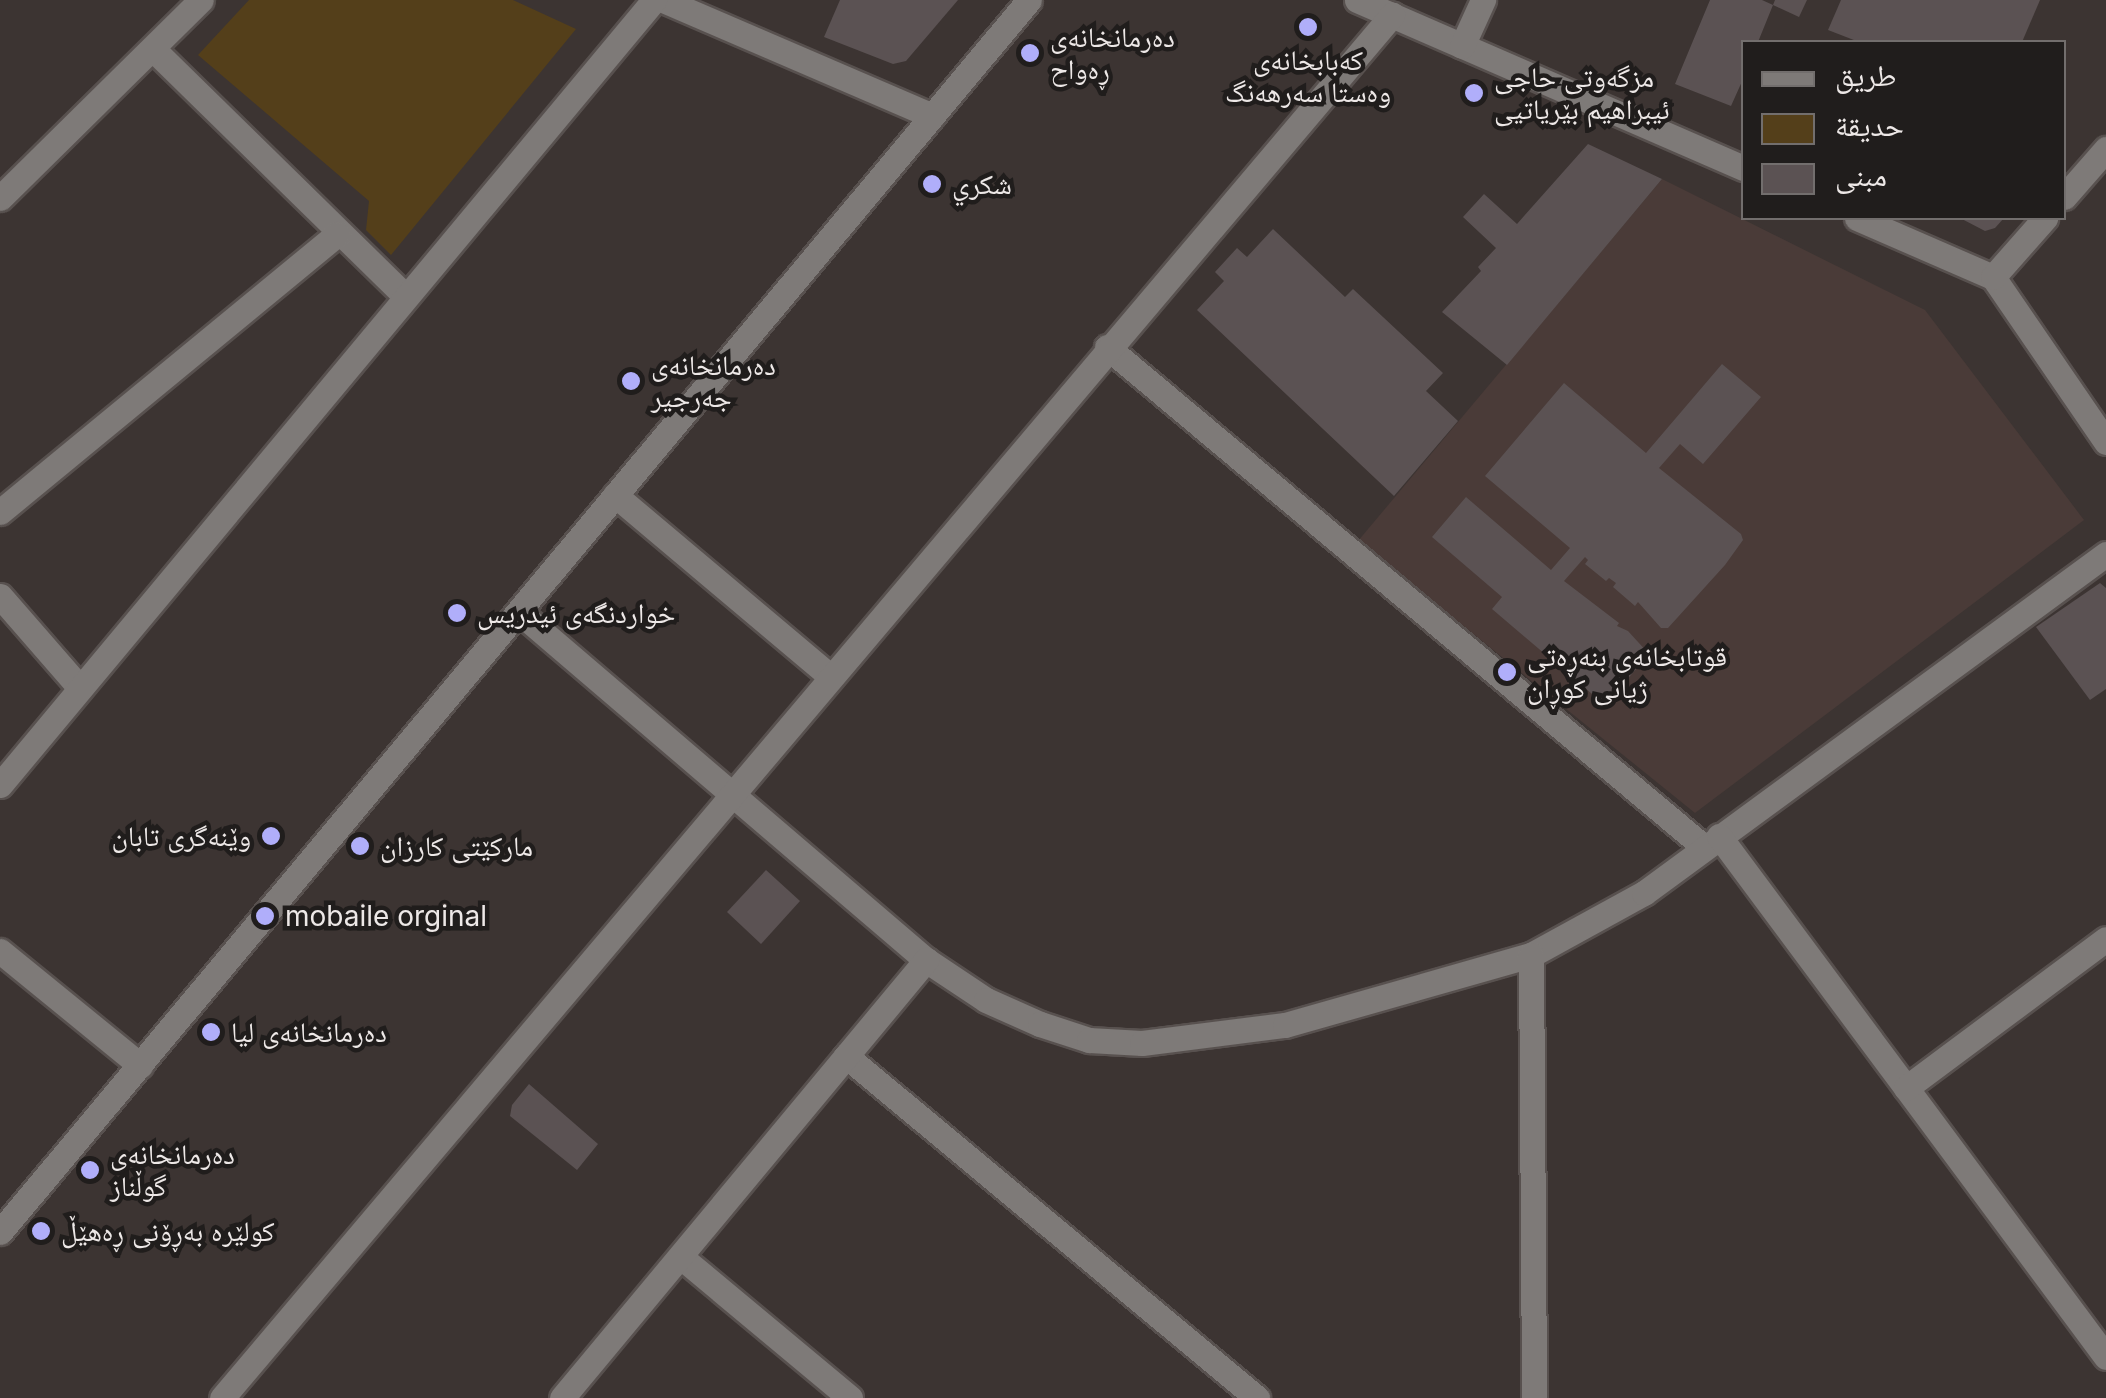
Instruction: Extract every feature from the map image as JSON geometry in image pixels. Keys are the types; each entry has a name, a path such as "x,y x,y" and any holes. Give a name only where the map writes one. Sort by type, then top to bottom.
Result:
{"street":[{"path":"0,198 201,0"},
{"path":"0,785 654,0"},
{"path":"662,0 932,116"},
{"path":"0,1232 1029,0"},
{"path":"1357,0 1741,167"},
{"path":"1462,46 1482,0"},
{"path":"222,1398 1107,347 1392,15"},
{"path":"154,50 404,296"},
{"path":"2066,195 2106,149"},
{"path":"1861,220 1993,276 2106,442"},
{"path":"1993,276 2044,220"},
{"path":"0,512 337,234"},
{"path":"1107,347 1712,842 1906,1088 2106,1357"},
{"path":"615,495 830,676"},
{"path":"519,612 926,960 986,1000 1040,1024 1089,1040 1142,1043 1284,1025 1531,955 1644,893 2106,554"},
{"path":"0,596 80,688"},
{"path":"1906,1088 2106,939"},
{"path":"0,951 140,1065"},
{"path":"1531,955 1534,1398"},
{"path":"562,1398 926,960"},
{"path":"846,1056 1258,1398"},
{"path":"681,1257 850,1398"}],"shaded area":[{"path":"1662,179 1925,310 2084,520 1695,813 1358,541"}],"green space":[{"path":"249,0 513,0 576,29 391,255 366,230 369,201 198,55"}],"building":[{"path":"840,0 958,0 906,61 893,64 824,37"},
{"path":"1710,0 1762,0 1773,5 1759,40 1741,40 1741,84 1731,106 1675,84"},
{"path":"1775,0 1807,0 1799,17 1773,5"},
{"path":"1841,0 2040,0 2023,40 1854,40 1828,30"},
{"path":"1588,144 1662,179 1507,365 1442,312 1481,271 1478,267 1496,248 1463,217 1484,194 1517,224"},
{"path":"1964,220 2002,220 1985,231"},
{"path":"1273,229 1345,297 1353,289 1443,373 1426,391 1458,421 1394,496 1197,310 1224,281 1215,272 1237,248 1247,257"},
{"path":"1722,364 1761,397 1703,464 1680,444 1659,468 1741,534 1743,540 1725,565 1668,628 1661,628 1638,602 1635,606 1613,587 1616,583 1609,578 1606,581 1585,564 1585,557 1564,581 1619,623 1617,626 1628,631 1649,654 1605,705 1492,609 1502,597 1432,537 1466,497 1551,570 1570,548 1485,476 1564,383 1646,453"},
{"path":"2100,583 2106,588 2106,689 2090,700 2036,627"},
{"path":"766,870 800,901 761,944 727,912"},
{"path":"529,1084 598,1144 577,1170 510,1116 512,1105"}],"place":[{"name":"کەبابخانەی وەستا سەرهەنگ","path":"1308,27"},
{"name":"دەرمانخانەی ڕەواح","path":"1030,53"},
{"name":"مزگەوتی حاجی ئیبراهیم بێریاتیی","path":"1474,93"},
{"name":"شكري","path":"932,184"},
{"name":"دەرمانخانەی جەرجیر","path":"631,381"},
{"name":"خواردنگەی ئیدریس","path":"457,613"},
{"name":"قوتابخانەی بنەڕەتی ژیانی کوڕان","path":"1507,672"},
{"name":"وێنەگری تابان","path":"271,836"},
{"name":"مارکێتی کارزان","path":"360,846"},
{"name":"mobaile orginal","path":"265,916"},
{"name":"دەرمانخانەی لیا","path":"211,1032"},
{"name":"دەرمانخانەی گوڵناز","path":"90,1170"},
{"name":"کولێرە بەڕۆنی ڕەهێڵ","path":"41,1231"}]}
